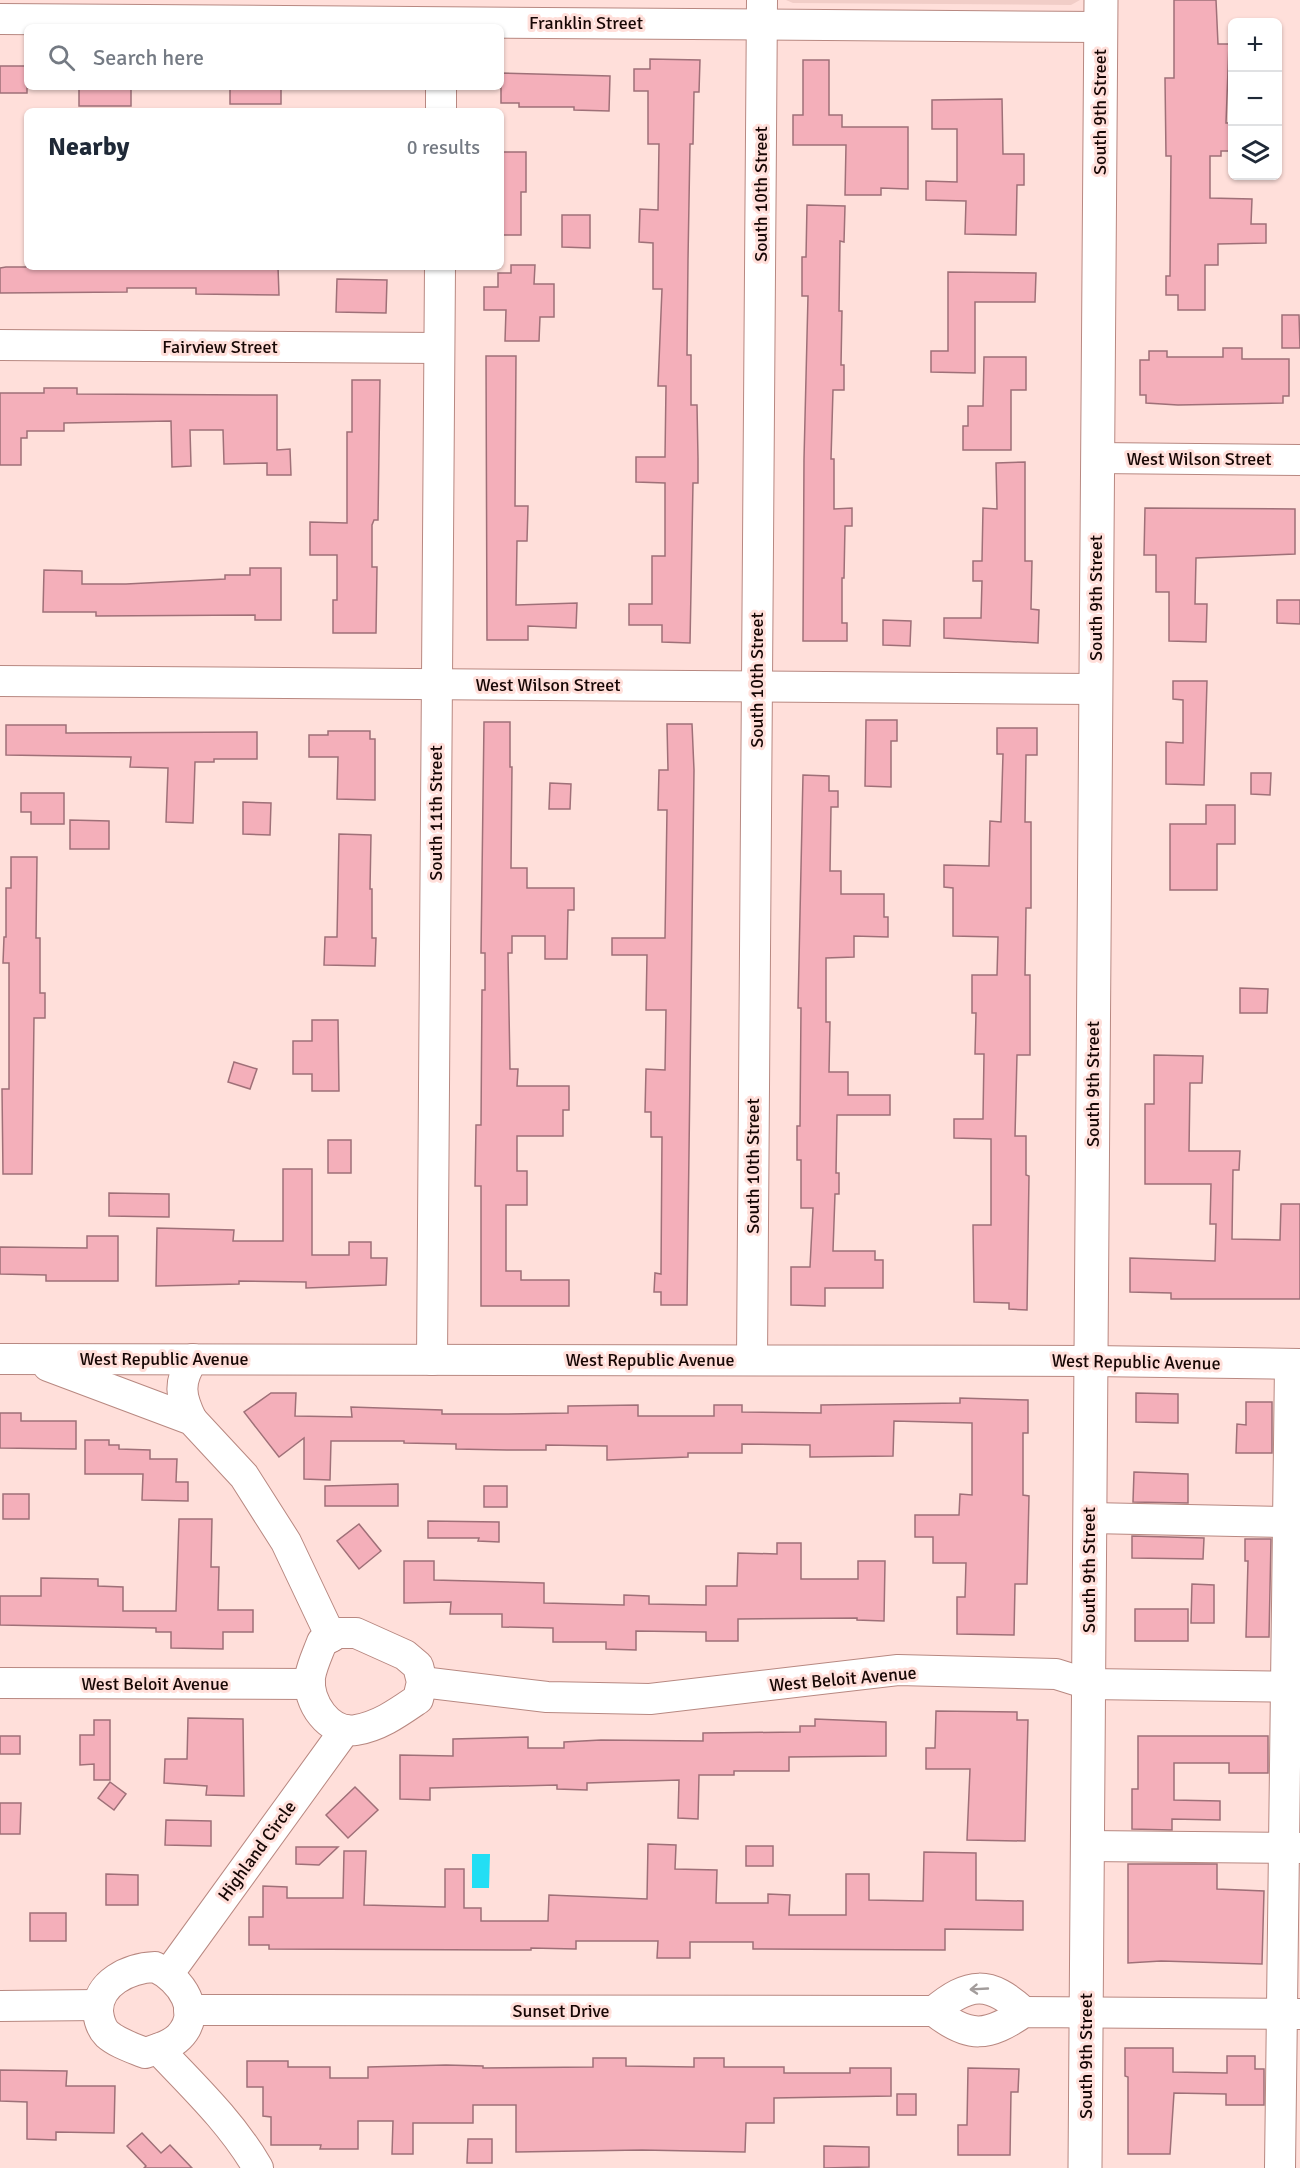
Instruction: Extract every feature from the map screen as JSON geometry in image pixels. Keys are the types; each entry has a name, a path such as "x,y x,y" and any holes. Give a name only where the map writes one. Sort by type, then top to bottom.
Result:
{"main road":[{"name":"South 9th Street","path":"1085,2168 1101,14"}],"street":[{"name":"Franklin Street","path":"0,19 762,12 1101,14"},
{"name":"South 10th Street","path":"752,1360 762,12"},
{"path":"441,90 441,108"},
{"name":"South 11th Street","path":"432,1359 440,270"},
{"name":"Fairview Street","path":"0,345 440,348"},
{"name":"West Wilson Street","path":"1097,458 1300,460"},
{"name":"West Wilson Street","path":"0,681 1096,689"},
{"name":"West Republic Avenue","path":"0,1359 1091,1361 1295,1364"},
{"path":"30,1359 192,1420"},
{"path":"193,1359 184,1373 181,1386 182,1401 192,1420 244,1476 286,1542 330,1637"},
{"path":"1280,2168 1291,2014 1293,1687 1288,1522 1295,1364"},
{"path":"1090,1518 1288,1522"},
{"path":"338,1633 356,1633 405,1655 418,1666 422,1682 418,1699 386,1720 355,1730 345,1730 330,1723 318,1710 311,1695 310,1684 322,1642 338,1633"},
{"name":"West Beloit Avenue","path":"422,1682 547,1697 650,1699 898,1670 1056,1674 1088,1684 1293,1687"},
{"name":"West Beloit Avenue","path":"0,1683 310,1684"},
{"name":"Highland Circle","path":"169,1973 345,1730"},
{"path":"1087,1846 1292,1848"},
{"path":"155,1967 169,1973 180,1983 187,1996 189,2010 187,2025 180,2037 145,2053 106,2033 99,2021 98,2005 103,1991 126,1974 143,1968 155,1967"},
{"path":"1024,2012 994,1989 979,1987 950,1998 934,2011 947,2022 977,2032 990,2031 1024,2012 1291,2014"},
{"path":"0,2006 98,2005"},
{"name":"Sunset Drive","path":"189,2010 934,2011"},
{"path":"158,2049 214,2108 246,2147 258,2168"}],"shaded area":[{"path":"786,0 1080,0 1071,5 793,3"}],"water":[{"path":"472,1854 490,1854 489,1888 472,1888"}],"building":[{"path":"1174,0 1216,0 1218,44 1228,44 1226,123 1228,123 1228,151 1221,151 1221,156 1210,156 1210,198 1252,199 1251,224 1266,224 1266,243 1218,244 1218,265 1205,265 1205,310 1178,310 1178,295 1166,295 1166,276 1170,276 1171,156 1166,156 1165,78 1174,78"},
{"path":"650,59 700,60 699,92 694,92 693,144 690,144 688,260 687,355 691,355 691,405 697,405 698,458 698,483 693,483 690,643 662,642 662,625 629,625 629,604 652,604 652,556 665,556 665,483 636,482 636,457 665,457 666,386 658,386 662,289 653,289 653,243 639,242 640,209 658,210 659,144 648,144 648,91 634,91 634,69 650,69"},
{"path":"803,60 829,60 829,115 842,115 842,127 908,127 908,189 881,188 881,195 845,195 846,145 793,145 793,115 803,115"},
{"path":"0,66 24,66 24,90 27,90 27,93 0,93"},
{"path":"504,73 610,76 609,111 574,110 574,107 519,107 519,103 501,103"},
{"path":"79,90 131,90 131,106 79,106"},
{"path":"230,90 281,90 281,104 230,104"},
{"path":"1002,99 1003,154 1024,154 1024,185 1017,185 1016,235 965,234 966,201 926,200 926,181 957,182 957,129 932,129 932,100"},
{"path":"504,152 526,152 526,192 521,192 521,235 504,235"},
{"path":"807,205 845,206 844,242 840,241 839,311 842,311 841,365 844,365 844,390 833,390 831,459 834,459 834,509 852,508 852,526 845,526 844,578 842,578 842,623 847,623 847,641 803,641 808,296 802,296 802,257 806,257"},
{"path":"562,215 590,215 590,248 562,247"},
{"path":"511,265 535,265 534,284 554,284 554,317 540,317 539,341 505,341 506,310 484,310 484,287 498,287 498,273 511,273"},
{"path":"24,267 24,270 278,270 279,295 196,294 196,288 127,288 127,292 0,293 0,268"},
{"path":"948,272 1036,273 1035,302 975,302 975,373 931,372 931,351 948,351"},
{"path":"337,279 387,280 386,313 336,312"},
{"path":"1282,315 1299,315 1300,348 1282,348"},
{"path":"1223,348 1242,348 1242,359 1289,359 1289,396 1283,396 1283,403 1178,405 1146,403 1146,395 1140,395 1140,360 1149,360 1149,351 1167,351 1167,357 1223,357"},
{"path":"486,356 516,356 515,506 528,506 527,541 517,541 516,605 577,603 576,628 528,626 528,640 487,640"},
{"path":"984,357 1026,357 1026,390 1011,390 1011,450 963,450 963,426 968,426 968,406 983,406"},
{"path":"352,380 380,380 378,520 374,520 372,525 372,567 377,567 376,633 333,633 333,600 337,600 337,555 310,555 310,522 347,523 347,432 352,432"},
{"path":"44,388 77,388 77,394 277,395 277,450 290,449 291,475 267,475 267,463 224,464 223,430 190,430 191,466 172,467 171,421 64,423 64,431 27,431 27,438 21,438 21,465 0,465 0,393 44,393"},
{"path":"1025,462 1025,561 1032,561 1031,609 1039,610 1038,643 944,638 944,618 981,618 982,581 973,581 973,561 982,561 983,508 997,509 996,463"},
{"path":"1145,508 1295,509 1295,554 1196,558 1195,604 1207,604 1206,642 1169,641 1169,592 1156,592 1156,555 1144,555"},
{"path":"250,568 281,568 281,620 255,620 255,615 96,616 96,612 43,612 44,570 82,571 82,584 126,584 225,579 225,575 250,575"},
{"path":"1277,600 1300,600 1300,624 1277,623"},
{"path":"883,620 911,621 910,646 883,645"},
{"path":"1173,681 1207,681 1204,785 1166,784 1166,742 1183,743 1183,700 1173,699"},
{"path":"866,720 897,720 897,741 891,741 891,787 865,786"},
{"path":"484,722 510,722 511,868 527,868 527,888 574,888 574,910 568,910 567,959 545,959 545,936 512,936 512,953 508,953 510,1069 518,1069 517,1086 569,1086 569,1110 563,1110 563,1136 517,1136 517,1171 527,1171 527,1205 506,1205 506,1271 521,1271 521,1280 569,1280 569,1306 481,1306 481,1186 475,1186 476,1125 481,1125 482,990 485,990 485,953 481,953"},
{"path":"667,724 692,724 694,770 687,1305 661,1305 661,1292 654,1292 655,1273 661,1274 662,1137 651,1137 651,1112 645,1112 646,1069 665,1070 666,1010 646,1010 647,955 612,955 612,938 665,938 667,810 658,810 659,770 668,770"},
{"path":"6,725 66,725 66,733 257,732 257,759 214,759 214,762 195,762 193,823 166,822 168,768 130,767 131,757 6,755"},
{"path":"997,728 1037,728 1037,755 1026,755 1025,822 1031,822 1031,908 1026,908 1025,975 1030,975 1030,1055 1017,1055 1015,1136 1026,1136 1026,1175 1029,1176 1027,1310 1009,1309 1009,1303 974,1302 973,1225 991,1225 991,1139 954,1138 954,1119 983,1119 984,1054 975,1054 976,1013 972,1013 972,975 997,975 998,937 953,936 953,888 944,887 944,865 989,866 990,821 1001,822 1003,754 997,754"},
{"path":"328,731 370,731 370,739 375,739 375,800 337,799 338,757 309,757 309,735 328,735"},
{"path":"1251,773 1271,773 1270,795 1251,794"},
{"path":"803,775 829,776 829,791 838,791 838,807 831,807 830,871 841,871 841,894 884,894 884,917 888,917 888,937 854,936 854,957 826,958 826,1022 830,1022 829,1072 848,1072 848,1095 890,1095 890,1115 837,1115 836,1173 839,1173 839,1194 835,1194 833,1251 875,1251 875,1260 883,1260 883,1288 825,1288 825,1306 791,1305 791,1267 810,1267 813,1208 801,1208 801,1160 797,1160 797,1126 800,1126 801,1008 798,1008"},
{"path":"550,783 571,784 570,809 549,809"},
{"path":"21,793 64,793 64,824 31,824 31,812 21,812"},
{"path":"243,802 271,803 270,835 243,834"},
{"path":"1206,805 1235,805 1235,844 1217,844 1217,890 1170,890 1170,824 1206,824"},
{"path":"70,820 109,821 109,849 70,849"},
{"path":"339,834 371,835 370,889 372,889 372,938 376,938 375,966 324,965 325,937 337,937"},
{"path":"11,857 37,857 36,938 40,938 40,993 45,993 45,1018 34,1018 32,1174 3,1174 2,1089 9,1089 9,963 3,963 4,937 6,937 6,888 11,888"},
{"path":"1240,988 1268,989 1267,1013 1240,1013"},
{"path":"312,1020 338,1020 339,1091 312,1091 312,1074 293,1074 293,1041 312,1041"},
{"path":"1154,1055 1203,1056 1202,1083 1190,1083 1189,1151 1240,1151 1239,1170 1233,1170 1232,1239 1280,1240 1281,1204 1300,1204 1300,1299 1171,1299 1171,1293 1130,1292 1130,1258 1215,1261 1216,1224 1210,1224 1211,1184 1145,1184 1145,1104 1154,1104"},
{"path":"234,1062 257,1069 250,1089 228,1082"},
{"path":"328,1140 351,1140 351,1173 328,1173"},
{"path":"283,1169 312,1169 312,1255 349,1255 349,1242 371,1242 371,1258 387,1258 386,1285 306,1288 306,1282 239,1281 239,1284 156,1286 157,1228 234,1230 233,1241 283,1241"},
{"path":"109,1193 169,1194 169,1217 109,1216"},
{"path":"87,1236 118,1236 118,1281 46,1281 46,1275 0,1274 0,1247 87,1248"},
{"path":"271,1393 296,1393 295,1416 352,1417 351,1407 442,1410 442,1414 507,1414 568,1413 568,1406 638,1405 638,1416 714,1416 714,1405 742,1405 742,1412 821,1413 821,1405 960,1403 960,1398 1028,1400 1028,1433 1023,1433 1023,1495 1029,1496 1027,1584 1015,1584 1014,1635 957,1634 957,1597 965,1597 966,1563 933,1563 933,1537 915,1537 915,1515 959,1515 960,1494 972,1495 972,1423 894,1421 893,1456 810,1457 810,1445 742,1444 742,1453 688,1453 688,1457 607,1460 607,1446 546,1445 546,1450 507,1450 456,1449 456,1444 404,1443 404,1441 331,1441 330,1480 304,1479 304,1438 279,1457 244,1412"},
{"path":"1136,1393 1178,1394 1178,1423 1136,1422"},
{"path":"1246,1402 1272,1402 1272,1453 1236,1453 1237,1424 1246,1425"},
{"path":"0,1413 21,1413 21,1421 76,1421 76,1449 0,1448"},
{"path":"85,1440 109,1440 109,1445 119,1445 119,1449 150,1450 150,1459 177,1459 176,1482 188,1482 188,1501 142,1500 143,1474 85,1474"},
{"path":"1134,1472 1188,1474 1188,1503 1133,1502"},
{"path":"398,1484 398,1506 325,1506 325,1486"},
{"path":"484,1486 507,1486 507,1507 484,1507"},
{"path":"3,1494 29,1494 29,1519 3,1519"},
{"path":"179,1519 212,1519 211,1567 219,1567 218,1610 253,1610 253,1632 223,1632 223,1649 171,1648 171,1632 156,1632 156,1628 0,1625 0,1596 41,1596 41,1578 98,1579 98,1586 123,1587 123,1611 176,1611"},
{"path":"428,1521 499,1522 499,1542 478,1541 479,1538 428,1538"},
{"path":"359,1524 381,1551 359,1569 337,1541"},
{"path":"1132,1536 1204,1538 1203,1559 1132,1558"},
{"path":"1245,1539 1271,1539 1269,1637 1246,1637 1248,1561 1245,1561"},
{"path":"777,1543 801,1543 801,1579 858,1579 858,1561 885,1561 884,1621 857,1620 857,1618 738,1619 738,1641 706,1641 706,1632 636,1631 636,1650 606,1649 606,1642 553,1642 553,1628 502,1627 502,1614 450,1614 451,1602 404,1603 404,1561 434,1561 434,1580 544,1583 544,1603 624,1605 624,1595 649,1596 649,1604 706,1605 706,1586 737,1586 738,1553 777,1554"},
{"path":"1192,1584 1214,1585 1214,1623 1191,1623"},
{"path":"1135,1609 1188,1609 1188,1641 1135,1641"},
{"path":"936,1711 1017,1712 1017,1720 1028,1720 1025,1841 967,1840 970,1769 926,1769 926,1748 935,1748"},
{"path":"188,1718 243,1719 244,1796 206,1795 207,1786 164,1783 165,1759 187,1759"},
{"path":"815,1719 886,1722 886,1756 789,1757 789,1771 734,1771 734,1775 699,1775 698,1819 678,1818 679,1780 587,1783 587,1790 557,1789 557,1785 430,1788 430,1800 400,1799 400,1755 453,1756 453,1739 528,1737 528,1748 564,1748 564,1742 601,1740 703,1741 703,1733 800,1732 800,1726 815,1726"},
{"path":"94,1720 110,1720 110,1780 94,1780 94,1764 80,1765 80,1735 94,1735"},
{"path":"0,1736 20,1736 20,1754 0,1754"},
{"path":"1138,1736 1268,1736 1268,1773 1229,1773 1229,1763 1174,1763 1174,1800 1220,1801 1220,1820 1172,1819 1172,1830 1132,1829 1132,1789 1138,1789"},
{"path":"110,1782 126,1794 114,1810 98,1798"},
{"path":"355,1787 378,1810 348,1838 326,1815"},
{"path":"0,1803 21,1803 20,1834 0,1834"},
{"path":"166,1820 211,1821 211,1846 165,1845"},
{"path":"648,1844 676,1845 675,1869 717,1870 716,1903 768,1903 768,1894 790,1895 789,1915 846,1915 846,1874 869,1874 869,1900 923,1901 924,1852 976,1853 976,1900 1023,1901 1023,1930 945,1929 945,1950 753,1949 753,1942 690,1942 690,1958 657,1958 658,1941 576,1941 576,1949 531,1948 531,1950 269,1949 269,1945 249,1945 249,1917 263,1917 263,1886 287,1887 287,1898 343,1898 344,1851 366,1851 364,1905 445,1907 445,1869 464,1869 464,1908 481,1908 481,1921 548,1921 549,1895 647,1899"},
{"path":"746,1846 773,1846 773,1866 746,1866"},
{"path":"296,1847 338,1847 319,1865 296,1864"},
{"path":"1128,1864 1217,1864 1217,1889 1264,1891 1262,1964 1161,1961 1128,1963"},
{"path":"106,1874 138,1875 138,1905 106,1905"},
{"path":"30,1913 66,1913 66,1941 30,1941"},
{"path":"1125,2048 1173,2048 1173,2072 1227,2073 1227,2056 1255,2056 1255,2069 1264,2069 1264,2105 1226,2105 1226,2094 1174,2093 1170,2154 1128,2154 1128,2077 1125,2076"},
{"path":"593,2058 626,2058 626,2066 694,2067 694,2058 724,2058 724,2067 784,2067 784,2073 850,2073 850,2068 891,2068 891,2096 774,2098 774,2123 746,2123 745,2152 642,2150 516,2152 516,2105 473,2105 473,2123 413,2123 413,2154 392,2154 393,2121 358,2121 358,2149 320,2149 321,2145 271,2145 271,2117 263,2116 263,2087 247,2087 247,2061 288,2061 288,2067 330,2067 330,2078 368,2078 368,2067 446,2065 483,2066 483,2068 593,2067"},
{"path":"968,2068 1019,2069 1018,2092 1011,2092 1010,2155 958,2155 958,2125 967,2125"},
{"path":"0,2070 67,2071 66,2086 115,2086 114,2133 56,2132 56,2140 27,2139 27,2102 0,2101"},
{"path":"897,2094 916,2094 916,2115 897,2115"},
{"path":"142,2133 161,2153 170,2145 192,2168 144,2168 146,2166 127,2146"},
{"path":"468,2139 492,2139 492,2163 467,2163"},
{"path":"824,2146 869,2147 869,2167 824,2168"}]}
